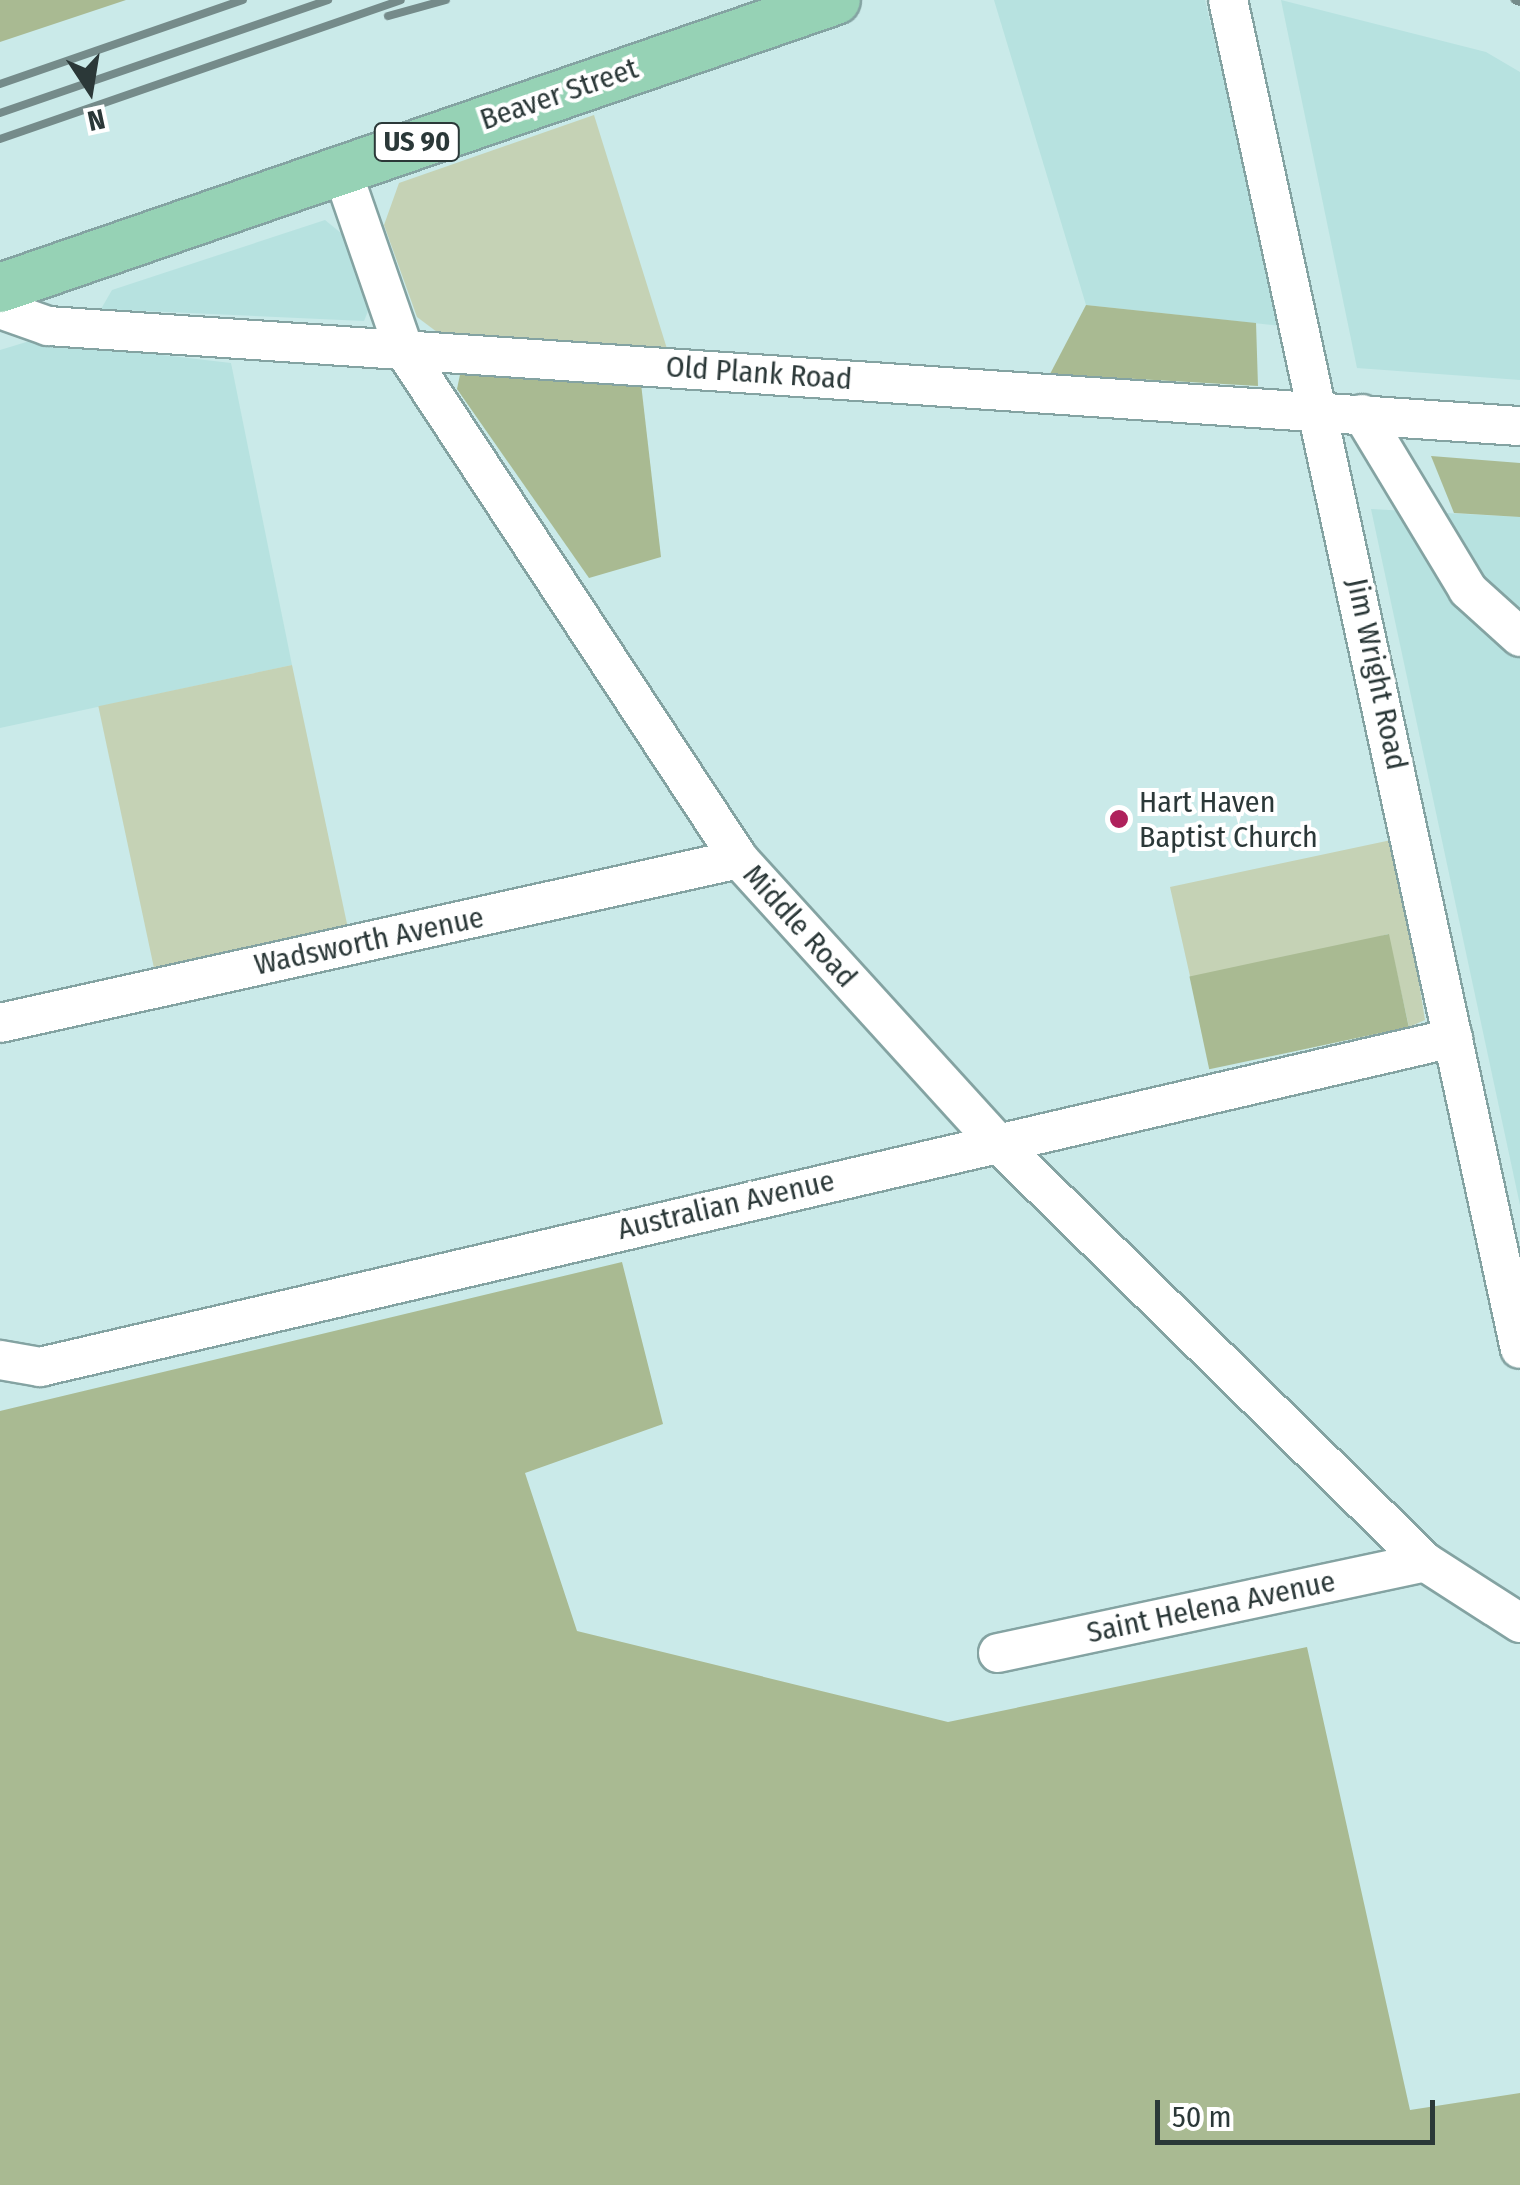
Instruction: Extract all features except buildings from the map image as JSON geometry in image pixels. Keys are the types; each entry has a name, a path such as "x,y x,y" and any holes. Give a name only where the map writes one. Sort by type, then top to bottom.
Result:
{"main road":[{"name":"Beaver Street","path":"0,288 836,0"}],"street":[{"name":"Jim Wright Road","path":"1228,0 1321,411 1520,1349"},
{"name":"Middle Road","path":"341,168 404,350 739,860 996,1141 1425,1562 1520,1623"},
{"name":"Old Plank Road","path":"0,309 48,326 1520,426"},
{"path":"1362,414 1468,590 1520,636"},
{"name":"Wadsworth Avenue","path":"0,1023 739,860"},
{"name":"Australian Avenue","path":"0,1361 40,1367 996,1141 1453,1038"},
{"name":"Saint Helena Avenue","path":"998,1653 1425,1562"}],"shaded area":[{"path":"994,0 1205,0 1281,326 1086,305"},
{"path":"1281,0 1486,52 1520,72 1520,380 1357,368"},
{"path":"325,220 352,242 375,294 364,321 101,309 112,290"},
{"path":"33,340 231,363 292,665 0,728 0,350"},
{"path":"1371,509 1520,517 1520,1205"}],"green space":[{"path":"0,0 126,0 0,42"},
{"path":"594,115 668,352 441,335 417,317 384,225 399,183"},
{"path":"1086,305 1256,323 1258,386 1050,374"},
{"path":"462,365 640,375 661,557 589,578 457,389"},
{"path":"1431,456 1520,463 1520,517 1454,513"},
{"path":"292,665 348,927 154,968 98,706"},
{"path":"1396,839 1425,1020 1409,1027 1388,934 1194,994 1170,887"},
{"path":"1389,934 1409,1027 1209,1069 1189,976"},
{"path":"622,1262 663,1424 525,1473 577,1631 948,1722 1307,1647 1410,2110 1520,2093 1520,2185 0,2185 0,1411"}],"railway":[{"path":"0,84 243,0"},
{"path":"0,113 328,0"},
{"path":"0,139 401,0"},
{"path":"388,16 446,0"},
{"path":"1515,0 1520,2"}],"place":[{"name":"Hart Haven Baptist Church","path":"1119,819"}]}
